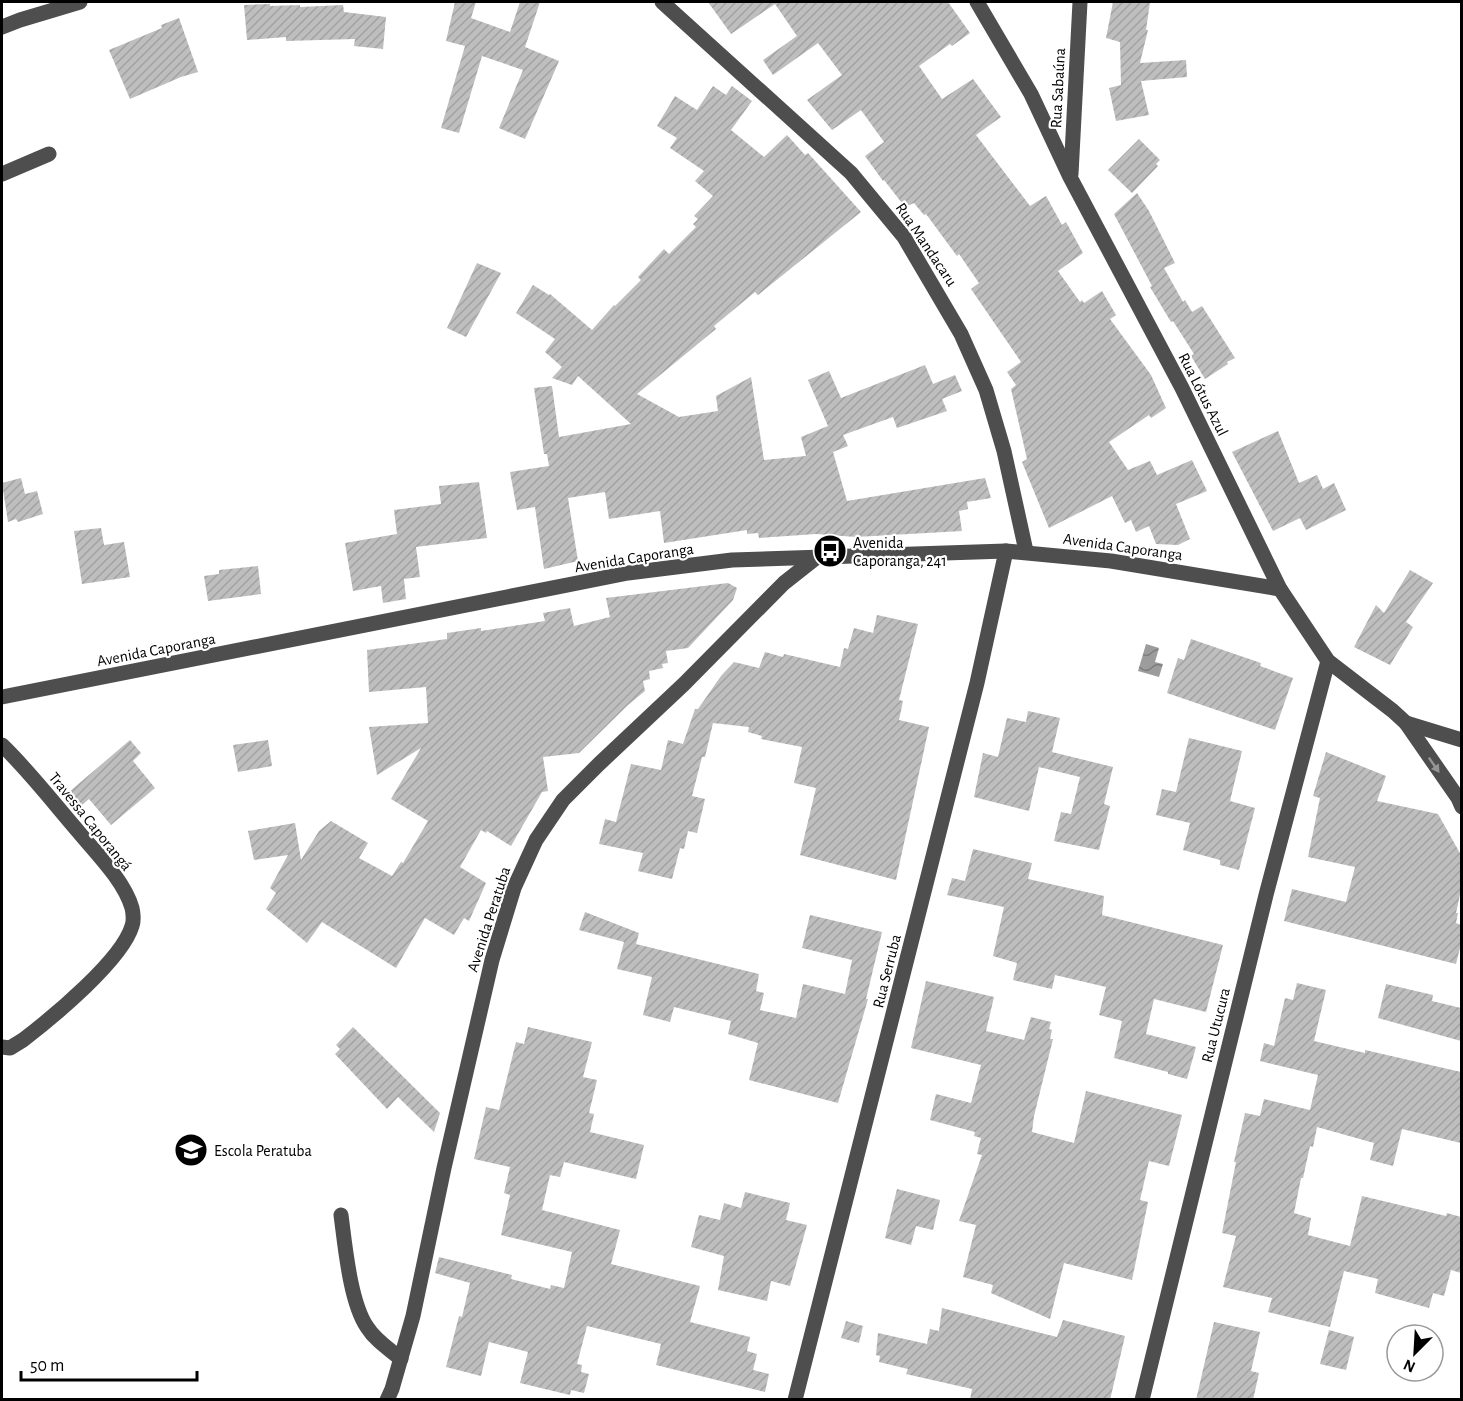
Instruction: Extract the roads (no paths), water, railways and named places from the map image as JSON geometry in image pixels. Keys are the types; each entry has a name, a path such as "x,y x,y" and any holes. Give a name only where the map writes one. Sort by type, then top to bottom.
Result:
{"street":[{"path":"2,27 80,2"},
{"name":"Rua Mandacaru","path":"662,2 851,173 904,237 961,334 986,390 1004,451 1026,551"},
{"name":"Rua Lótus Azul","path":"977,2 1031,94 1070,177 1182,388 1280,589 1328,661 1406,723 1461,740"},
{"name":"Rua Sabaúna","path":"1070,177 1080,2"},
{"path":"2,174 49,154"},
{"name":"Rua Serruba","path":"795,1400 974,695 1006,550"},
{"name":"Avenida Caporanga","path":"2,697 628,573 732,560 1026,551 1111,561 1280,589"},
{"name":"Avenida Peratuba","path":"387,1400 413,1316 492,960 514,888 536,840 563,800 784,584 817,556"},
{"name":"Rua Utucura","path":"1142,1400 1266,895 1328,661"},
{"path":"1406,723 1458,798 1461,807"},
{"name":"Travessa Caporangá","path":"2,745 23,766 107,865 132,908 133,924 124,944 110,962 37,1029 9,1048 2,1047"},
{"path":"341,1215 347,1258 359,1310 366,1327 401,1359"}],"water":[{"path":"1146,644 1159,648 1155,662 1163,664 1159,677 1138,671"}],"place":[{"name":"Avenida Caporanga, 241","path":"830,551"},
{"name":"Escola Peratuba","path":"191,1150"}]}
